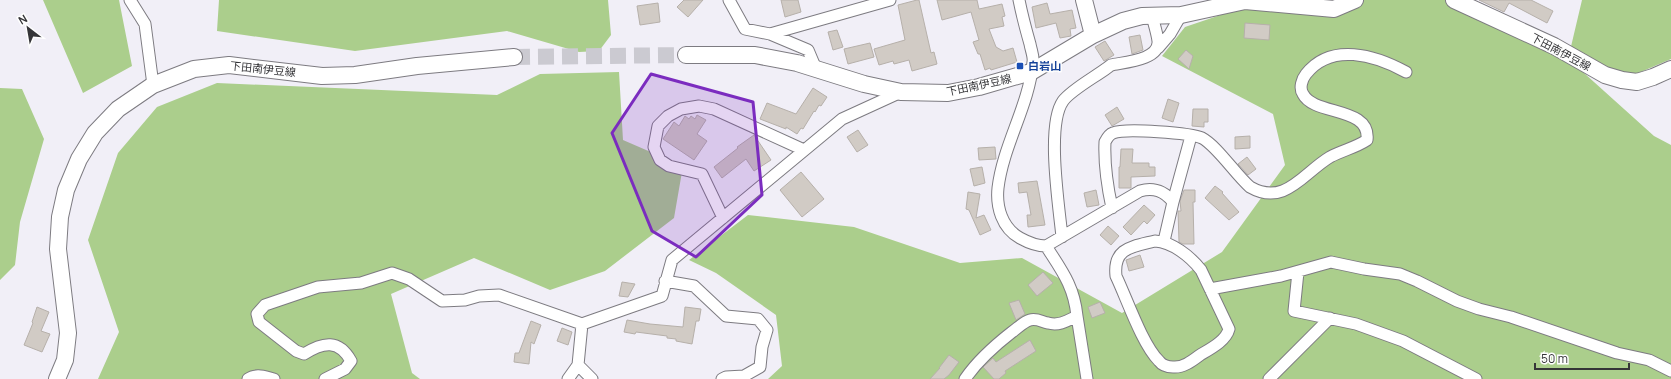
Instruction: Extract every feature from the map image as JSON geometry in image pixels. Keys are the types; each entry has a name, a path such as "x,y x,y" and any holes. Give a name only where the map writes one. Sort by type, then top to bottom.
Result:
{"main road":[{"path":"1084,0 1093,35"},
{"name":"下田南伊豆線","path":"686,55 755,55 797,64 864,84 901,92 948,93 979,87 1031,72 1093,35 1123,21 1142,16 1181,15 1245,1 1326,10 1334,9 1355,0"},
{"name":"下田南伊豆線","path":"1454,0 1554,46 1605,75 1622,80 1637,82 1671,69"},
{"name":"下田南伊豆線","path":"57,379 65,360 68,333 58,249 60,217 66,190 79,158 95,133 118,109 153,85 194,69 229,65 322,76 355,74 417,66 514,57"}],"street":[{"path":"130,0 144,24 153,85"},
{"path":"729,0 745,29 770,34 808,50 816,69"},
{"path":"770,34 890,0"},
{"path":"1019,0 1034,61 1026,99 1002,171 998,188 998,204 1001,216 1007,228 1016,236 1037,246 1046,246 1140,191 1155,189 1161,191 1173,202"},
{"path":"1062,237 1055,142 1058,111 1064,101 1071,94 1106,68 1111,65 1144,58 1155,52 1170,34 1181,15"},
{"path":"1152,16 1158,41 1158,48"},
{"path":"1112,208 1107,184 1104,154 1105,142 1113,133 1122,131 1145,131 1202,138 1250,187 1259,192 1276,194 1288,189 1329,158 1367,140 1368,132 1365,126 1355,119 1340,112 1309,101 1303,94 1301,86 1303,78 1310,70 1321,60 1329,57 1352,54 1363,55 1406,72"},
{"path":"325,379 345,368 351,361 347,353 338,347 326,344 315,347 304,354 296,351 259,322 257,314 264,305 318,287 361,282 392,273 409,279 442,301 465,300 479,296 499,295 582,324 662,296 672,260 842,119 901,92"},
{"path":"723,218 702,174 669,166 660,160 654,147 658,126 668,116 682,109 699,106 714,109 804,150"},
{"path":"1164,241 1191,136"},
{"path":"1155,241 1164,241 1194,262 1200,270 1230,329 1228,334 1221,341 1187,364 1178,368 1164,365 1155,356 1146,342 1116,276 1116,258 1120,253 1130,248 1155,241"},
{"path":"1046,246 1071,288 1076,301 1087,379"},
{"path":"1210,289 1298,272 1331,262 1364,269 1400,274 1479,309 1525,322 1617,352 1649,360 1671,371"},
{"path":"1298,272 1294,311 1356,324 1403,341 1476,379"},
{"path":"665,281 694,286 726,316 758,318 767,330 762,347 760,367 744,376 726,376 722,379"},
{"path":"965,379 975,364 991,348 1023,323 1037,319 1048,323 1057,324 1066,322 1077,316"},
{"path":"1269,379 1330,318"},
{"path":"568,379 578,365 582,324"},
{"path":"578,365 592,379"},
{"path":"248,379 252,376 274,379"}],"highlighted area":[{"path":"651,74 753,102 762,195 696,257 652,231 612,133"}],"green space":[{"path":"43,0 119,0 132,66 83,93"},
{"path":"219,0 608,0 611,35 599,51 579,52 507,31 355,51 217,31"},
{"path":"1361,0 1448,0 1554,46 1654,136 1671,145 1671,379 768,379 782,366 776,315 716,273 689,260 748,215 854,227 960,263 1022,258 1122,313 1222,252 1285,165 1273,114 1162,56 1185,27 1259,2 1334,9"},
{"path":"1582,0 1671,0 1671,59 1622,80 1569,55"},
{"path":"619,72 623,140 683,166 674,218 605,271 550,290 474,258 391,294 412,373 420,379 98,379 119,332 88,240 118,153 157,107 217,83 497,95 540,74"},
{"path":"0,88 22,89 44,139 20,222 15,265 0,280"}],"building":[{"path":"684,0 703,0 688,17 677,7"},
{"path":"781,0 798,0 801,12 785,17"},
{"path":"919,0 931,53 934,52 937,64 912,71 909,60 894,64 893,61 879,65 874,49 905,40 898,5"},
{"path":"937,0 977,0 979,9 1002,4 1005,16 1002,17 1004,26 989,29 996,47 1003,51 1013,48 1017,62 991,70 990,68 985,70 980,54 978,54 973,42 979,40 971,12 942,20"},
{"path":"1479,0 1531,0 1553,11 1547,23 1509,3 1504,12"},
{"path":"658,3 660,22 640,25 637,6"},
{"path":"1047,3 1050,14 1072,10 1076,28 1070,29 1071,36 1060,38 1056,23 1036,28 1032,7"},
{"path":"1245,23 1270,25 1269,40 1244,38"},
{"path":"837,30 843,47 833,50 828,32"},
{"path":"1140,35 1143,50 1132,54 1129,37"},
{"path":"1105,41 1114,55 1104,61 1095,47"},
{"path":"870,43 874,57 848,64 844,49"},
{"path":"1186,50 1193,56 1189,69 1178,59"},
{"path":"813,88 827,97 821,106 819,105 815,112 814,111 803,129 801,128 797,134 786,127 786,129 760,119 767,103 796,114"},
{"path":"1168,99 1179,103 1173,122 1162,118"},
{"path":"1117,107 1124,119 1112,126 1105,115"},
{"path":"1193,109 1208,109 1208,122 1204,122 1204,127 1192,126"},
{"path":"697,115 706,120 697,134 707,141 694,160 663,139 674,122 679,126 685,116 689,119 691,116 695,119"},
{"path":"858,130 868,145 857,152 847,137"},
{"path":"754,135 771,160 754,171 746,159 722,178 714,167 738,148 737,147"},
{"path":"1250,136 1250,148 1235,149 1235,137"},
{"path":"995,147 996,159 979,160 978,148"},
{"path":"1121,149 1133,149 1132,163 1149,163 1149,167 1155,167 1155,176 1131,177 1131,188 1119,188"},
{"path":"1247,157 1256,169 1248,175 1238,164"},
{"path":"982,167 985,183 974,186 970,169"},
{"path":"801,172 824,199 802,217 780,190"},
{"path":"1037,181 1045,225 1028,227 1027,215 1031,215 1027,192 1019,193 1018,183"},
{"path":"1215,186 1223,192 1222,193 1239,212 1229,220 1205,198"},
{"path":"1096,190 1099,205 1087,207 1084,193"},
{"path":"1184,190 1195,190 1195,202 1193,202 1194,244 1183,244 1179,242 1178,211 1181,211 1180,201"},
{"path":"968,192 980,194 976,218 984,215 991,230 980,235 969,210 966,209"},
{"path":"1144,205 1155,215 1147,224 1144,221 1131,235 1123,227"},
{"path":"1108,226 1119,236 1111,245 1100,235"},
{"path":"1140,255 1144,267 1129,271 1126,260"},
{"path":"1043,272 1053,283 1037,296 1028,285"},
{"path":"622,282 635,284 628,297 619,296"},
{"path":"1019,300 1025,314 1016,320 1009,303"},
{"path":"1100,302 1105,313 1092,318 1088,307"},
{"path":"37,307 49,312 41,331 50,334 42,352 24,345 33,323 32,322"},
{"path":"685,307 701,309 699,321 696,321 692,344 676,341 676,339 667,338 667,336 624,332 627,320 683,327"},
{"path":"531,321 541,325 534,344 531,342 529,364 514,362 515,353 519,353"},
{"path":"562,328 572,332 568,345 557,341"},
{"path":"1030,340 1036,351 1005,371 1006,373 999,379 994,379 983,367 993,358 996,362"},
{"path":"949,355 959,362 949,375 944,379 930,379 940,368"}],"tunnel":[{"path":"514,57 686,55"}],"place":[{"name":"白岩山","path":"1020,66"}]}
